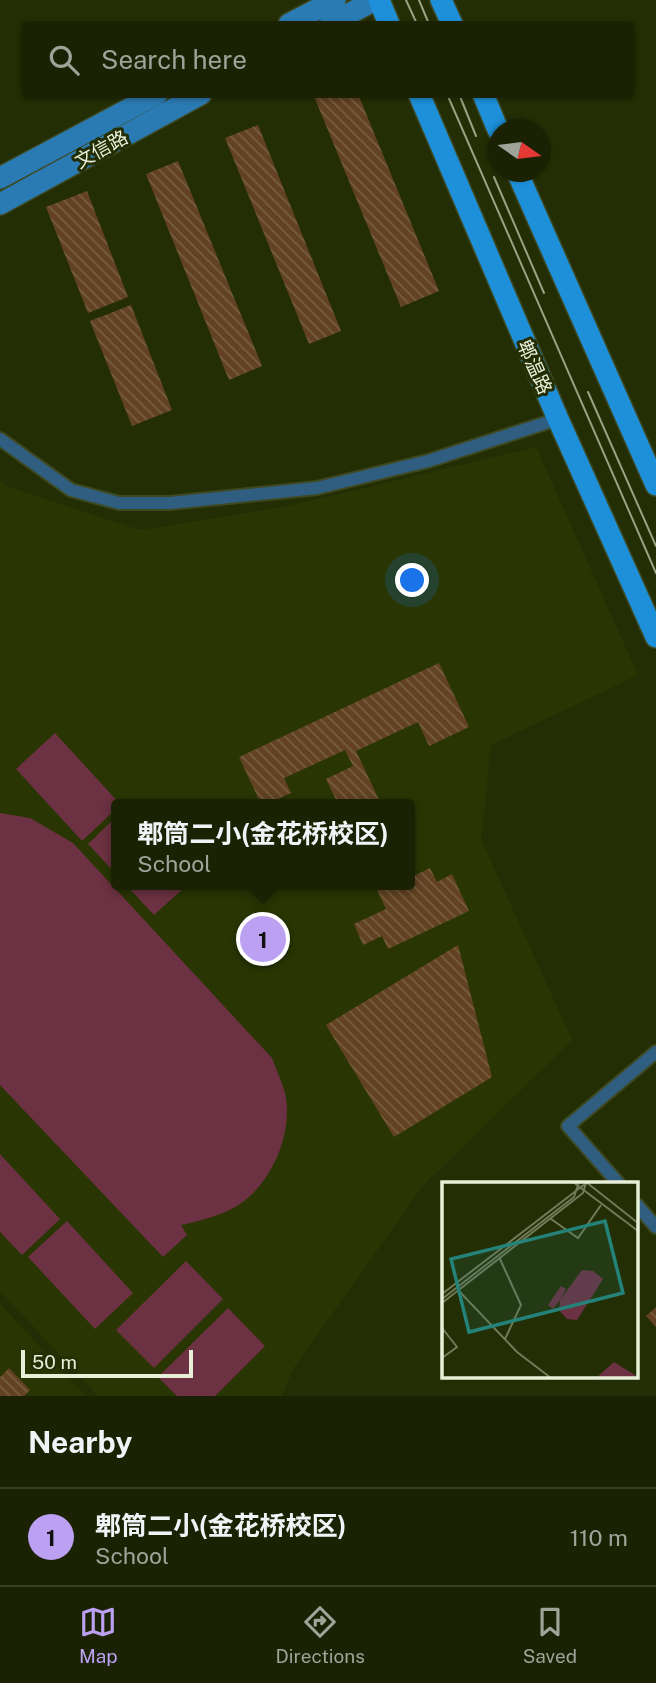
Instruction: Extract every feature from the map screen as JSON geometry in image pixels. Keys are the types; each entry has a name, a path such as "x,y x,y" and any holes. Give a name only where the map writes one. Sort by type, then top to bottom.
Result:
{"main road":[{"path":"295,21 335,0"},
{"path":"336,21 377,0 388,21"},
{"path":"441,0 451,21"},
{"path":"0,177 149,98"},
{"name":"文信路","path":"0,204 194,98"},
{"name":"郫温路","path":"421,98 558,419 656,637"},
{"path":"485,98 494,119"},
{"path":"521,182 656,485"}],"lane":[{"path":"0,439 71,490 119,503 170,503 317,488 428,461 558,419"},
{"path":"617,1182 568,1126 656,1052"},
{"path":"638,1206 656,1227"}],"shaded area":[{"path":"536,447 638,675 491,745 481,839 572,1040 422,1187 293,1369 282,1396 98,1396 0,1291 0,479 7,486 140,530 284,507"},
{"path":"55,733 115,799 111,799 111,814 82,841 16,769"},
{"path":"0,813 30,818 73,843 111,884 111,890 117,890 272,1058 286,1098 286,1129 269,1173 249,1197 217,1215 181,1225 187,1235 163,1257 0,1085"},
{"path":"111,822 111,869 88,844"},
{"path":"131,890 182,890 154,915"},
{"path":"0,1154 60,1219 22,1255 0,1232"},
{"path":"67,1221 133,1293 95,1329 28,1257"},
{"path":"186,1261 223,1299 154,1368 116,1330"},
{"path":"0,1304 86,1396 0,1396"},
{"path":"228,1308 265,1346 215,1396 177,1396 158,1377"}],"building":[{"path":"315,98 360,98 439,291 401,307"},
{"path":"258,125 341,331 309,344 225,138"},
{"path":"178,161 262,366 229,380 146,174"},
{"path":"87,191 128,297 88,313 46,207"},
{"path":"131,305 172,410 132,426 90,321"},
{"path":"439,663 469,727 429,746 418,722 356,751 379,799 336,799 326,779 353,766 345,750 284,778 291,793 278,799 259,799 239,757"},
{"path":"430,868 437,882 452,874 469,911 388,949 382,936 363,945 354,924 386,909 377,890 415,890 415,876"},
{"path":"458,945 492,1077 394,1137 326,1025"},
{"path":"656,1307 656,1327 646,1316"},
{"path":"9,1368 30,1390 24,1396 0,1396 0,1377"}],"tram line":[{"path":"406,0 416,21"},
{"path":"419,0 428,21"},
{"path":"449,98 656,573"},
{"path":"461,98 476,136"},
{"path":"496,182 544,293"},
{"path":"588,392 656,546"}],"place":[{"name":"郫筒二小(金花桥校区)","path":"263,939"}]}
